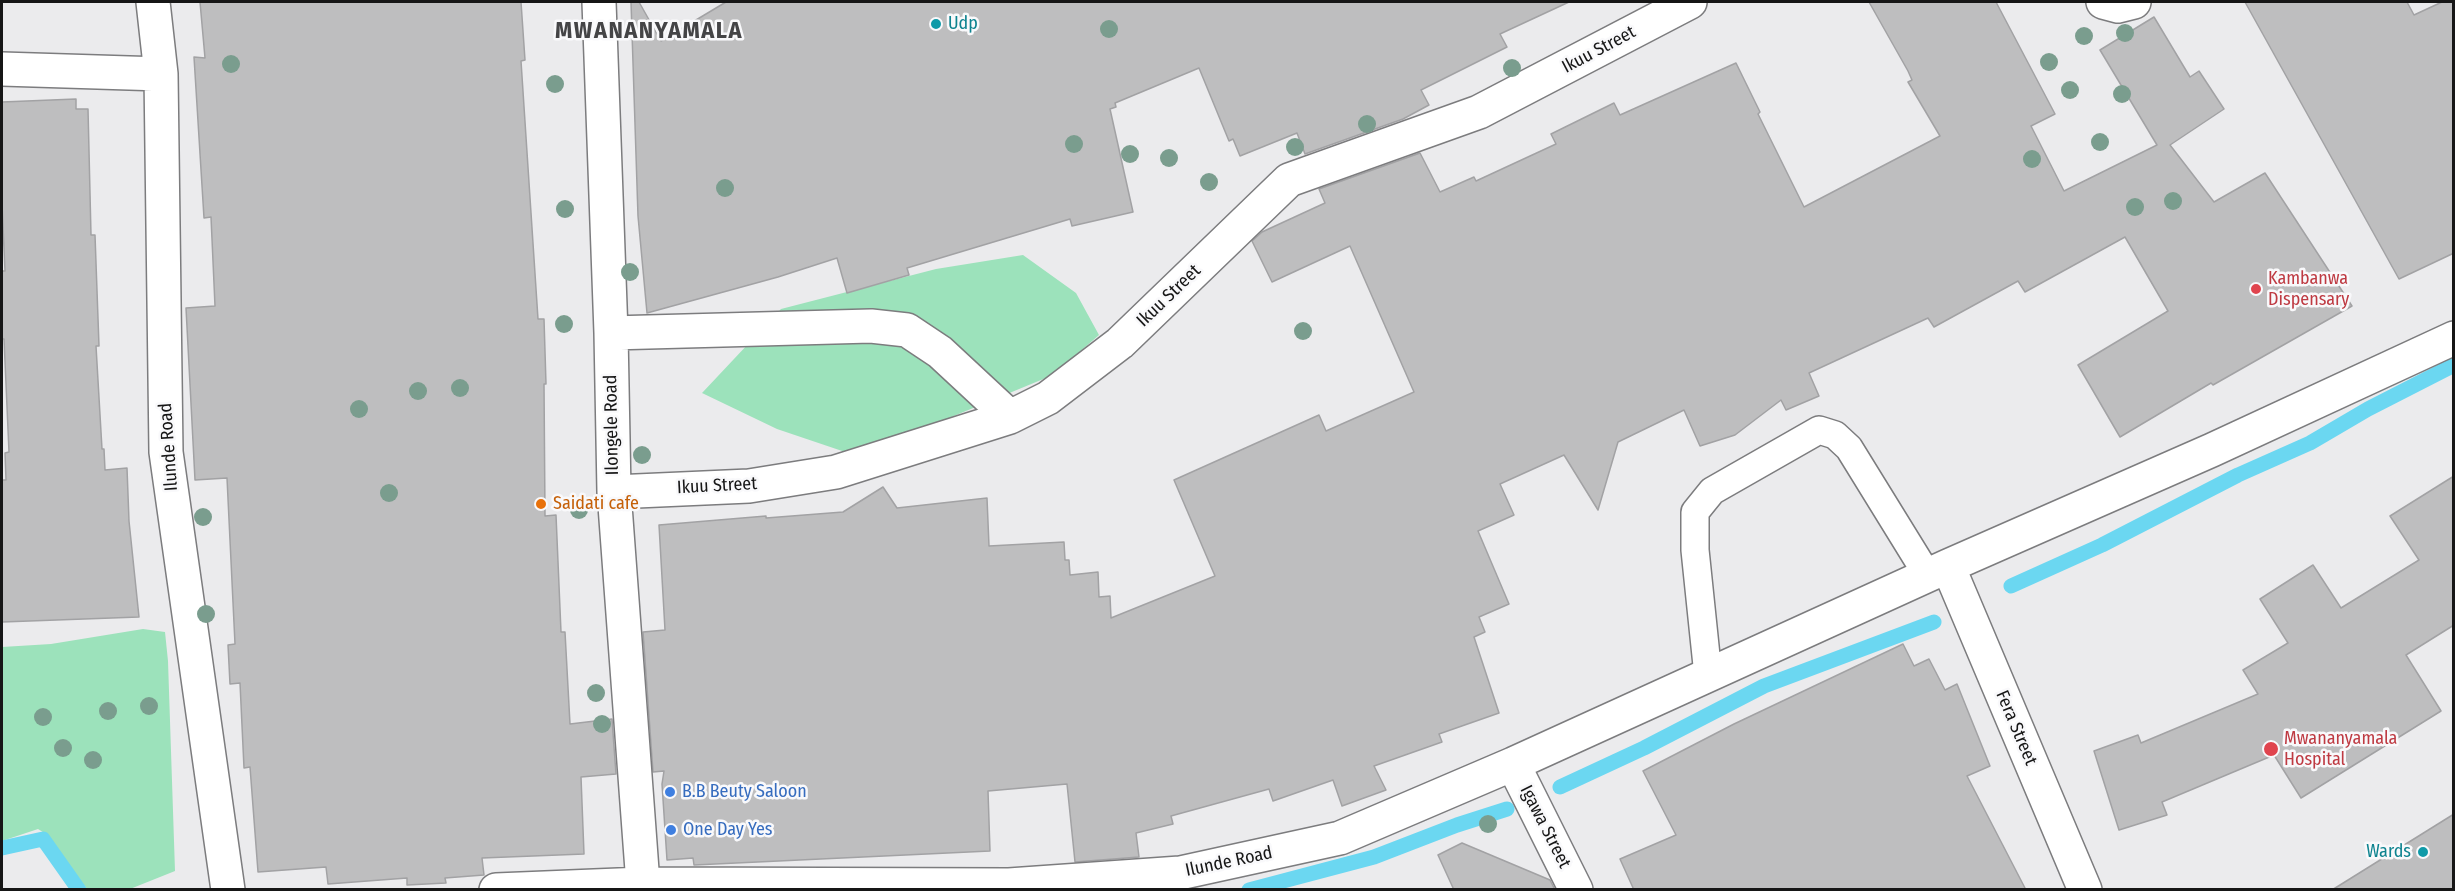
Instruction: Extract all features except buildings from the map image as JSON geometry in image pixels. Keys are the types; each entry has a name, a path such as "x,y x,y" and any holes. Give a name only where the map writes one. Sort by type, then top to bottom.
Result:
{"street":[{"name":"Ilunde Road","path":"153,2 161,74 166,452 228,890"},
{"name":"Ilongele Road","path":"601,2 614,492 643,884"},
{"name":"Ikuu Street","path":"614,492 749,486 836,472 1010,417 1048,398 1120,343 1289,180 1479,112 1690,2"},
{"path":"2103,2 2118,6 2134,2"},
{"path":"2,69 161,74"},
{"path":"611,333 871,326 907,330 940,352 1010,417"},
{"name":"Ilunde Road","path":"496,890 643,884 1009,887 1180,873 1340,838 1513,764 1938,571 2212,450 2454,338"},
{"name":"Fera Street","path":"1938,571 2085,890"},
{"name":"Igawa Street","path":"1513,764 1576,890"}],"lane":[{"path":"1708,675 1695,550 1695,512 1712,491 1819,430 1835,435 1849,448 1938,571"}],"green space":[{"path":"1023,255 1076,293 1099,335 1053,375 857,456 777,429 702,393 781,309 936,269"},
{"path":"143,629 165,632 175,871 130,889 87,889 46,834 38,829 2,841 2,647 51,644"}],"waterway":[{"path":"2011,586 2102,545 2238,475 2310,443 2368,409 2454,365"},
{"path":"1560,787 1644,748 1764,686 1934,622"},
{"path":"1249,890 1374,857 1457,825 1507,809"},
{"path":"2,848 43,839 79,890"}],"place":[{"name":"Udp","path":"936,24"},
{"name":"Kambanwa Dispensary","path":"2256,289"},
{"name":"Saidati cafe","path":"541,504"},
{"name":"Mwananyamala Hospital","path":"2271,749"},
{"name":"B.B Beuty Saloon","path":"670,792"},
{"name":"One Day Yes","path":"671,830"},
{"name":"Wards","path":"2423,852"}],"district":[{"name":"MWANANYAMALA","path":"649,31"}]}
